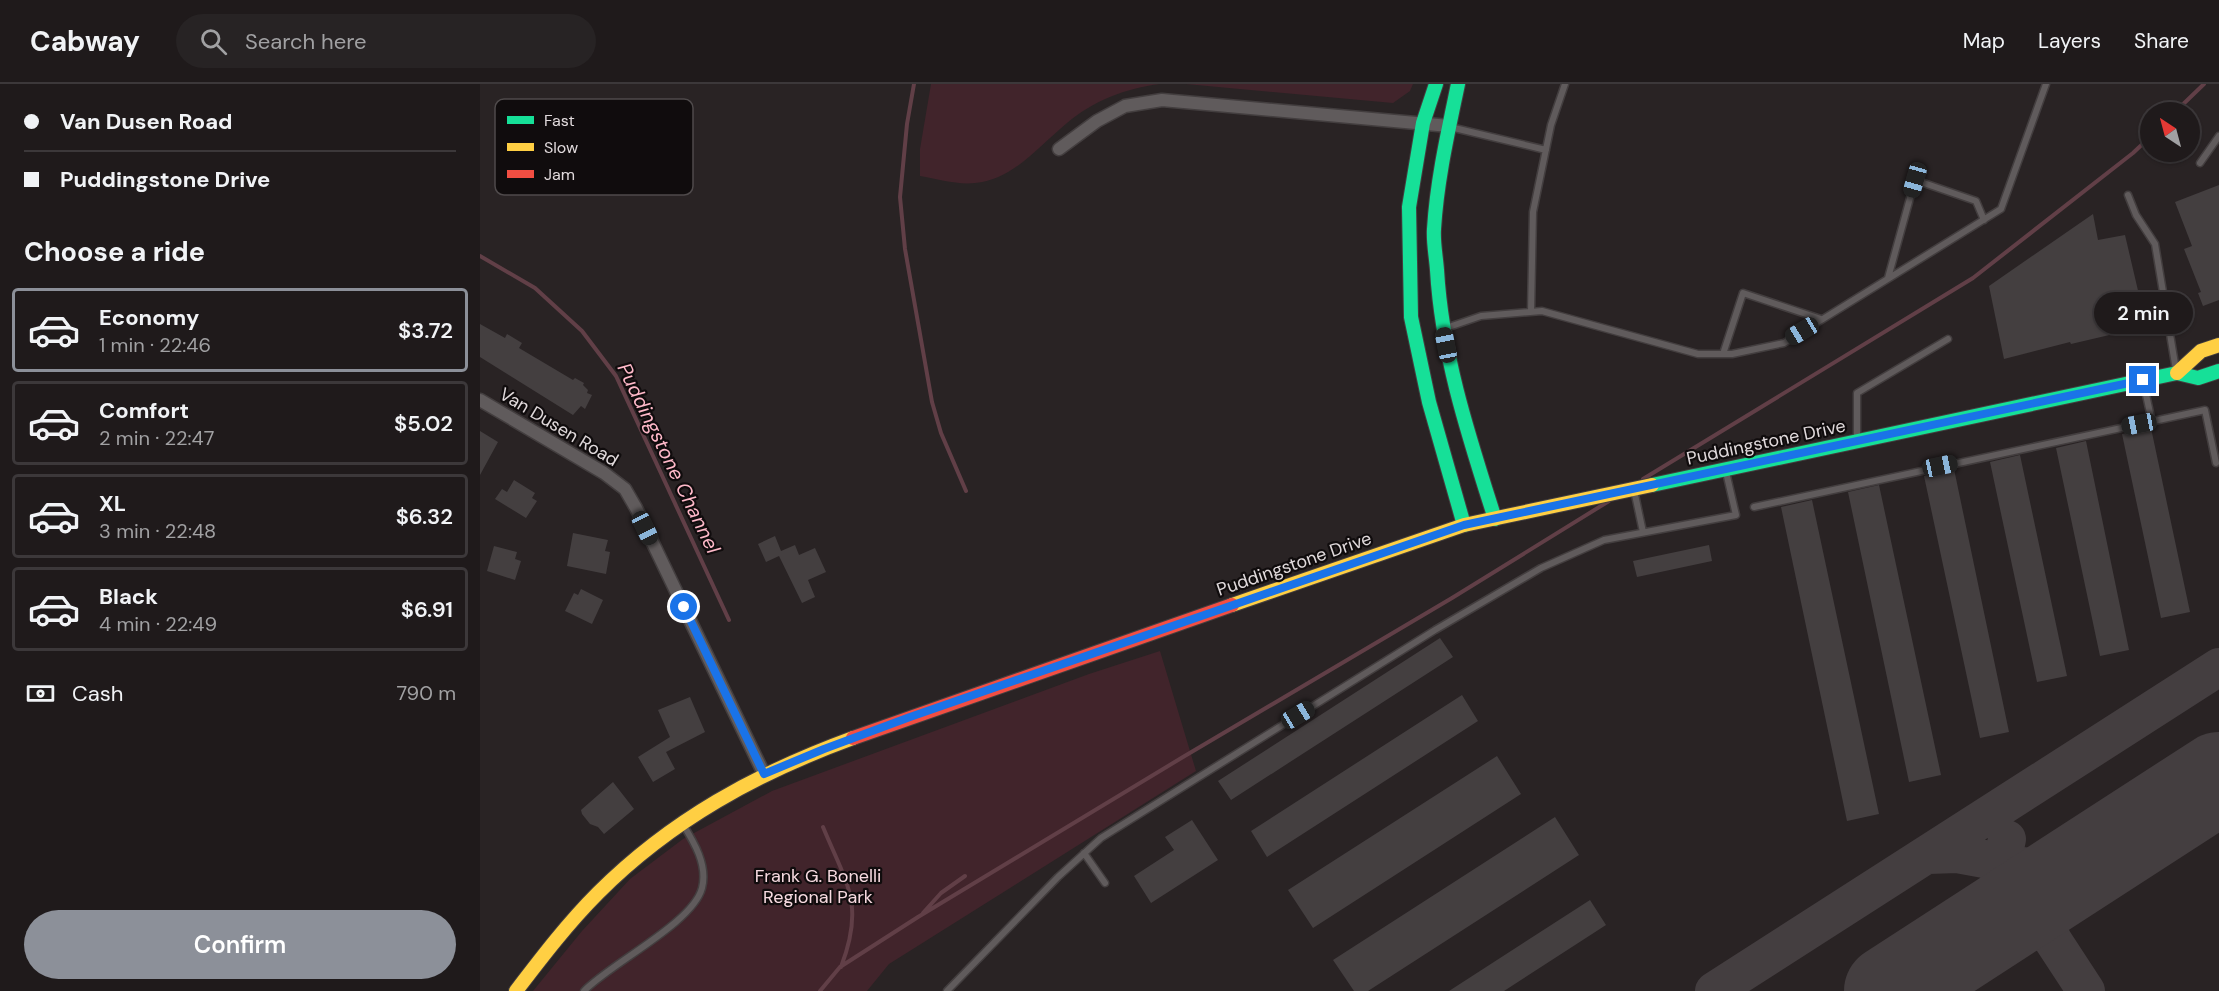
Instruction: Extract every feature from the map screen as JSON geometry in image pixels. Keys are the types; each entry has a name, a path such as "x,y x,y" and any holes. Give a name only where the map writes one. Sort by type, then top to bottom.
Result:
{"street":[{"path":"1436,84 1423,123 1409,207 1411,317 1429,402 1464,525"},
{"path":"1458,84 1449,126 1434,230 1439,307 1465,424 1495,519"},
{"path":"1059,149 1097,121 1125,106 1162,100 1449,126"},
{"path":"2177,373 2201,351 2219,345"},
{"name":"Puddingstone Drive","path":"516,991 560,934 598,893 633,861 682,823 764,774 835,745 1058,665 1464,525 2177,373 2198,378 2219,371"},
{"name":"Van Dusen Road","path":"480,400 604,473 625,489 764,774"}],"lane":[{"path":"1531,312 1533,212 1551,125 1565,84"},
{"path":"1443,329 1481,316 1542,311 1698,354 1732,354 1784,343 2001,209 2046,84"},
{"path":"1449,126 1546,150"},
{"path":"2200,163 2219,136"},
{"path":"1887,279 1915,180 1976,201 1984,220"},
{"path":"2128,195 2136,215 2155,244 2177,373"},
{"path":"1723,354 1743,293 1821,320"},
{"path":"1857,441 1857,393 1948,339"},
{"path":"2143,380 2152,422"},
{"path":"1754,507 2205,410 2216,463"},
{"path":"947,991 1101,838 1541,568 1604,540 1736,514 1725,470"},
{"path":"1634,489 1643,532"},
{"path":"584,991 603,972 679,919 693,906 702,888 702,869 695,842 682,823"},
{"path":"1084,853 1105,883"}],"green space":[{"path":"931,84 1160,84 1122,92 1099,102 1077,115 1014,168 989,180 968,183 920,176 920,149"},
{"path":"1186,84 1413,84 1410,91 1393,103"},
{"name":"Frank G. Bonelli Regional Park","path":"1160,651 1196,771 889,964 867,991 533,991 582,931 630,879 683,839 772,791 1089,674"}],"building":[{"path":"2219,185 2219,300 2203,306 2198,293 2201,292 2184,249 2192,246 2175,202"},
{"path":"2093,214 2098,240 2125,235 2147,329 2071,344 2070,342 2004,359 1989,286"},
{"path":"480,324 505,338 507,334 522,343 519,348 573,380 575,378 584,383 583,385 588,390 587,393 592,395 585,409 581,406 573,415 480,357"},
{"path":"2151,428 2190,612 2161,618 2122,434"},
{"path":"480,431 498,442 480,475"},
{"path":"2086,441 2129,650 2100,656 2056,448"},
{"path":"2020,455 2067,676 2037,682 1990,462"},
{"path":"1954,469 2009,732 1980,738 1924,476"},
{"path":"514,480 535,493 532,498 537,501 526,518 495,499 502,489 507,492"},
{"path":"1879,485 1941,775 1909,782 1848,492"},
{"path":"1812,500 1879,814 1847,821 1781,507"},
{"path":"573,533 608,540 605,551 610,552 606,574 567,566"},
{"path":"775,536 781,551 795,545 799,555 815,548 826,572 808,580 815,597 802,603 779,556 766,562 758,544"},
{"path":"1709,545 1712,561 1637,577 1633,561"},
{"path":"494,546 517,552 515,559 521,561 515,580 487,571"},
{"path":"581,589 603,600 592,624 565,611 574,593 578,595"},
{"path":"1440,638 1453,657 1231,800 1218,781"},
{"path":"1462,695 1478,721 1267,857 1251,831"},
{"path":"690,697 705,732 666,752 675,769 653,782 638,757 670,737 658,710"},
{"path":"1497,756 1521,794 1313,928 1288,890"},
{"path":"613,782 634,809 604,834 598,827 590,824 581,810"},
{"path":"1555,817 1579,855 1368,991 1354,991 1333,960"},
{"path":"1192,820 1218,860 1151,903 1134,876 1174,850 1165,837"},
{"path":"1590,900 1606,925 1504,991 1449,991"}],"waterway":[{"path":"914,84 907,124 900,197 905,249 932,402 941,433 966,491"},
{"path":"2185,102 2204,84"},
{"path":"1643,479 1973,278 2140,146"},
{"name":"Puddingstone Channel","path":"480,256 535,288 582,331 616,376 729,620"},
{"path":"820,991 840,967 918,917 1452,598 1609,501"},
{"name":"Puddingstone Channel","path":"823,827 846,880 852,910 852,927 841,967"},
{"path":"923,913 941,893 965,876"}],"taxiway":[{"path":"1714,991 2219,667"},
{"path":"1977,934 1990,913 1994,901 2007,839"},
{"path":"1928,855 1957,854 2061,873 2078,870"},
{"path":"1986,929 2004,924 2028,924 2052,939 2048,915 2050,905 2059,890 2083,866"},
{"path":"2052,939 2086,991"}],"runway":[{"path":"1890,991 2219,778"}],"traffic: fast":[{"path":"1436,84 1423,123 1409,207 1411,317 1429,402 1464,525"},
{"path":"1458,84 1440,174 1435,211 1434,244 1440,302 1451,365 1495,519"},
{"path":"1652,485 2177,373 2198,378 2219,371"}],"traffic: slow":[{"path":"2177,373 2201,351 2219,345"},
{"path":"1232,605 1464,525 1652,485"},
{"path":"516,991 587,904 655,843 685,821 749,783 853,738"}],"traffic: jam":[{"path":"853,738 1232,605"}],"route":[{"path":"684,607 764,774 910,717 1464,525 2143,380"}]}
